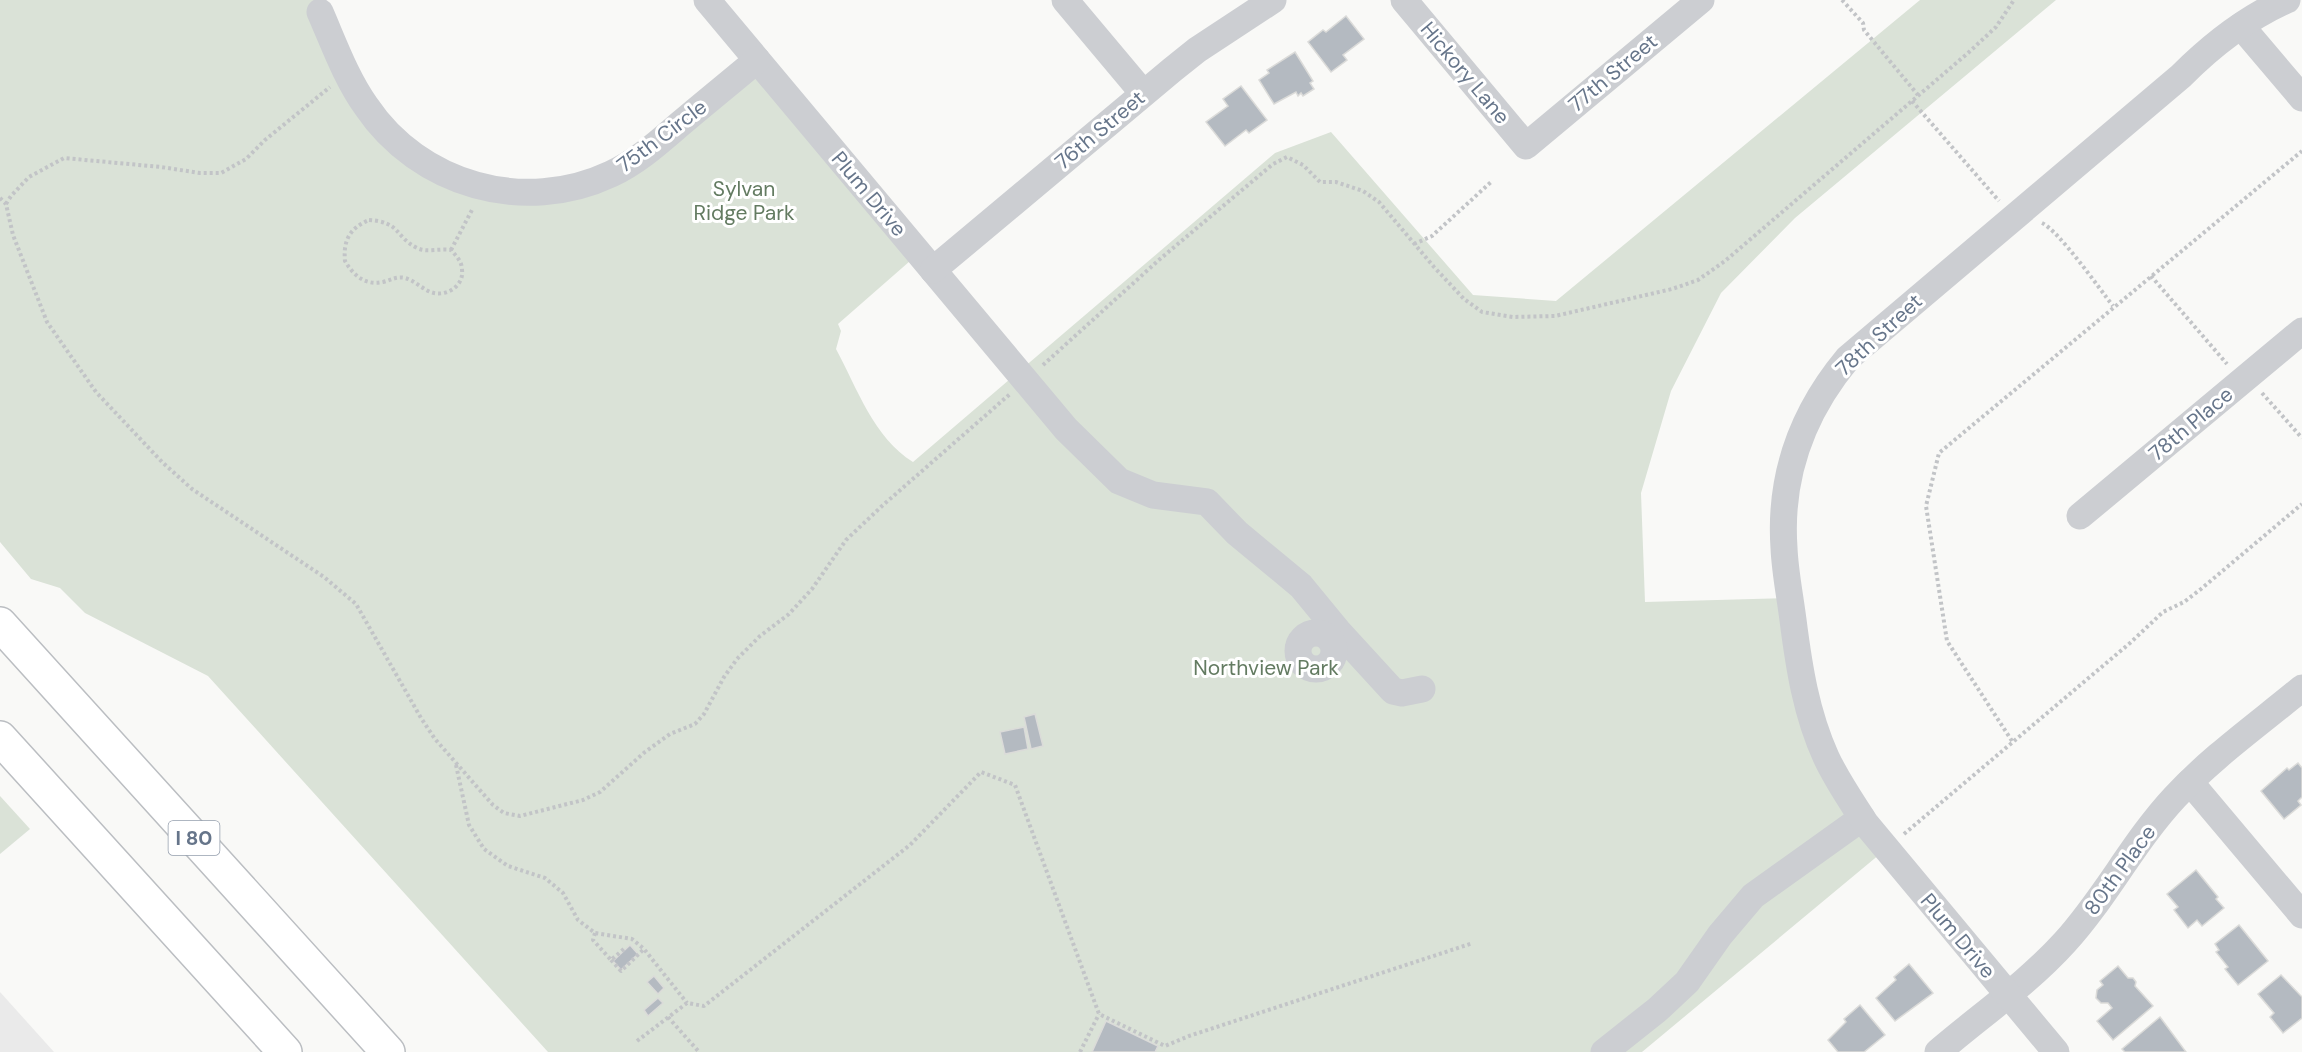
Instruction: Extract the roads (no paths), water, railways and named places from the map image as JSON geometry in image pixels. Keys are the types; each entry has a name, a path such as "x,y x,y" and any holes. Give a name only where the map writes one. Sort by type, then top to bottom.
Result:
{"highway":[{"name":"I 80","path":"0,624 388,1052"},
{"path":"0,738 285,1052"}],"street":[{"name":"Plum Drive","path":"707,0 1066,429 1119,481 1153,495 1207,502 1237,533 1301,586 1334,635 1393,691 1402,693 1422,689"},
{"path":"1065,0 1143,93"},
{"name":"76th Street","path":"933,270 1197,50 1274,0"},
{"name":"Hickory Lane","path":"1404,0 1526,146"},
{"name":"77th Street","path":"1526,146 1701,0"},
{"name":"78th Street","path":"1862,818 1826,757 1812,721 1802,683 1784,547 1785,496 1796,446 1805,422 1832,378 1848,358 2181,76 2207,51 2266,9 2287,0"},
{"name":"75th Circle","path":"320,12 365,106 384,130 407,152 431,168 456,180 480,187 519,193 550,192 582,185 611,174 652,148 757,60"},
{"path":"2241,26 2302,98"},
{"name":"78th Place","path":"2080,516 2302,331"},
{"name":"80th Place","path":"1938,1052 2064,943 2093,909 2145,832 2190,782 2302,688"},
{"path":"2190,782 2302,915"},
{"name":"Plum Drive","path":"1862,818 2056,1052"},
{"path":"1604,1052 1657,1011 1687,982 1720,935 1753,896 1862,818"}],"park label":[{"name":"Sylvan Ridge Park","path":"744,201"},
{"name":"Northview Park","path":"1266,668"}]}
